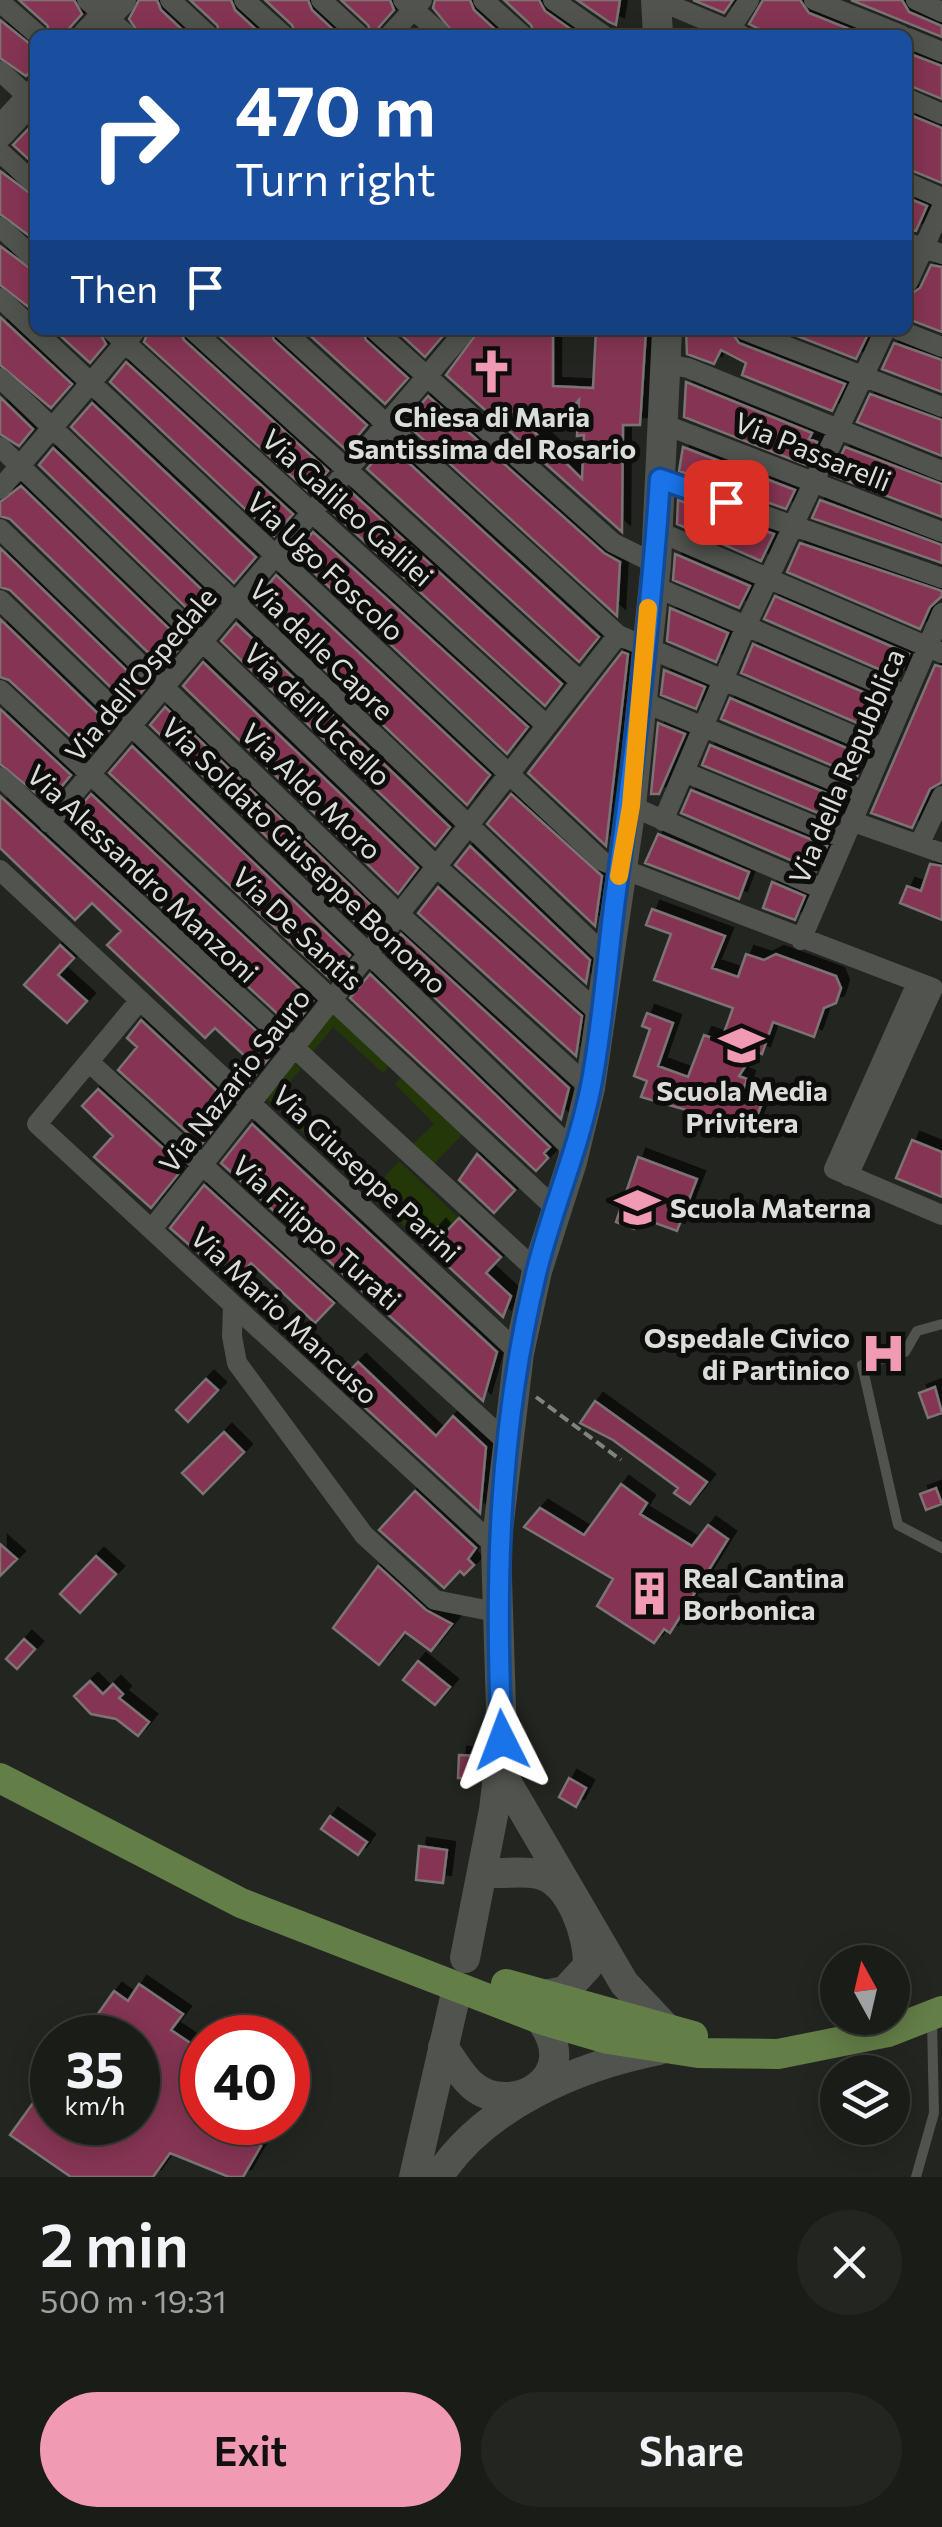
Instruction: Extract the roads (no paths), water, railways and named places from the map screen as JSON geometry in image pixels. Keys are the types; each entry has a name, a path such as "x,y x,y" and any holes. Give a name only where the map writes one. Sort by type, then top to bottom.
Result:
{"main road":[{"path":"0,1758 285,1903 540,2007"},
{"path":"0,1778 241,1904 540,2007 664,2040 778,2054 869,2037 939,2006"},
{"path":"910,2009 939,2006"},
{"path":"664,2040 776,2036 820,2028"}],"street":[{"path":"170,0 203,30"},
{"path":"244,0 277,30"},
{"path":"321,0 354,30"},
{"path":"483,0 516,30"},
{"path":"554,0 596,30"},
{"path":"658,30 657,0 725,30"},
{"path":"734,30 749,0"},
{"path":"814,0 889,30"},
{"path":"916,0 942,12"},
{"path":"0,2 32,30"},
{"path":"393,30 412,3 437,30"},
{"path":"912,39 942,52"},
{"path":"0,71 30,96"},
{"path":"912,101 942,114"},
{"path":"0,132 30,103"},
{"path":"0,152 30,179"},
{"path":"912,185 942,198"},
{"path":"912,274 942,207"},
{"path":"0,227 30,255"},
{"name":"Via Ugo Foscolo","path":"0,298 30,326"},
{"name":"Via Ugo Foscolo","path":"40,335 602,861 925,986 834,1169 942,1215"},
{"path":"0,489 93,384 123,335"},
{"name":"Via Galileo Galilei","path":"125,335 546,726"},
{"path":"199,335 581,682"},
{"path":"288,335 632,640 882,748"},
{"path":"380,335 654,575 746,626 905,695"},
{"name":"Via dell'Ospedale","path":"49,824 461,335"},
{"path":"429,2169 496,2116 664,2040 506,1808 499,1770 496,1547 518,1368 536,1271 590,1088 631,806 641,701 632,640 654,575 667,335"},
{"path":"756,335 942,408"},
{"path":"663,822 746,626 882,335"},
{"path":"912,335 942,347"},
{"path":"667,364 737,387 942,472"},
{"name":"Via delle Capre","path":"0,378 608,958"},
{"name":"Via Passarelli","path":"663,424 942,532"},
{"name":"Via dell'Uccello","path":"0,448 438,868 601,1015"},
{"path":"660,479 942,578"},
{"name":"Via Aldo Moro","path":"0,529 401,916 590,1088"},
{"path":"656,530 934,650"},
{"name":"Via Soldato Giuseppe Bonomo","path":"0,600 573,1150"},
{"name":"Via della Repubblica","path":"800,940 905,695 934,650 942,613"},
{"name":"Via Nazario Sauro","path":"152,1229 581,682 632,640"},
{"name":"Via De Santis","path":"0,690 556,1210"},
{"path":"641,701 863,793"},
{"path":"684,772 847,829 942,853"},
{"name":"Via Alessandro Manzoni","path":"0,777 536,1271"},
{"path":"919,845 942,796"},
{"path":"631,806 822,890"},
{"name":"Via Giuseppe Parini","path":"0,870 252,1103 518,1368"},
{"path":"89,1062 140,1000"},
{"name":"Via Mario Mancuso","path":"89,1062 37,1124 496,1547"},
{"name":"Via Filippo Turati","path":"89,1062 508,1443"},
{"path":"233,1304 232,1336 237,1363 364,1535 434,1600 496,1612"},
{"path":"464,1958 483,1872 506,1808"},
{"path":"433,2092 472,2086 503,2098 546,2079 556,2066 558,2054 555,2037 540,2007 565,1991 588,1966 584,1930 557,1884 546,1876 483,1872"},
{"path":"429,2169 433,2092 456,1993"},
{"path":"443,2047 472,2086"}],"lane":[{"path":"942,1324 918,1331 906,1352 862,1365 898,1525 942,1548"},
{"path":"916,2177 934,2113 939,2006"}],"place":[{"name":"Chiesa di Maria Santissima del Rosario","path":"492,371"},
{"name":"Scuola Media Privitera","path":"742,1045"},
{"name":"Scuola Materna","path":"637,1207"},
{"name":"Ospedale Civico di Partinico","path":"883,1353"},
{"name":"Real Cantina Borbonica","path":"650,1593"}]}
